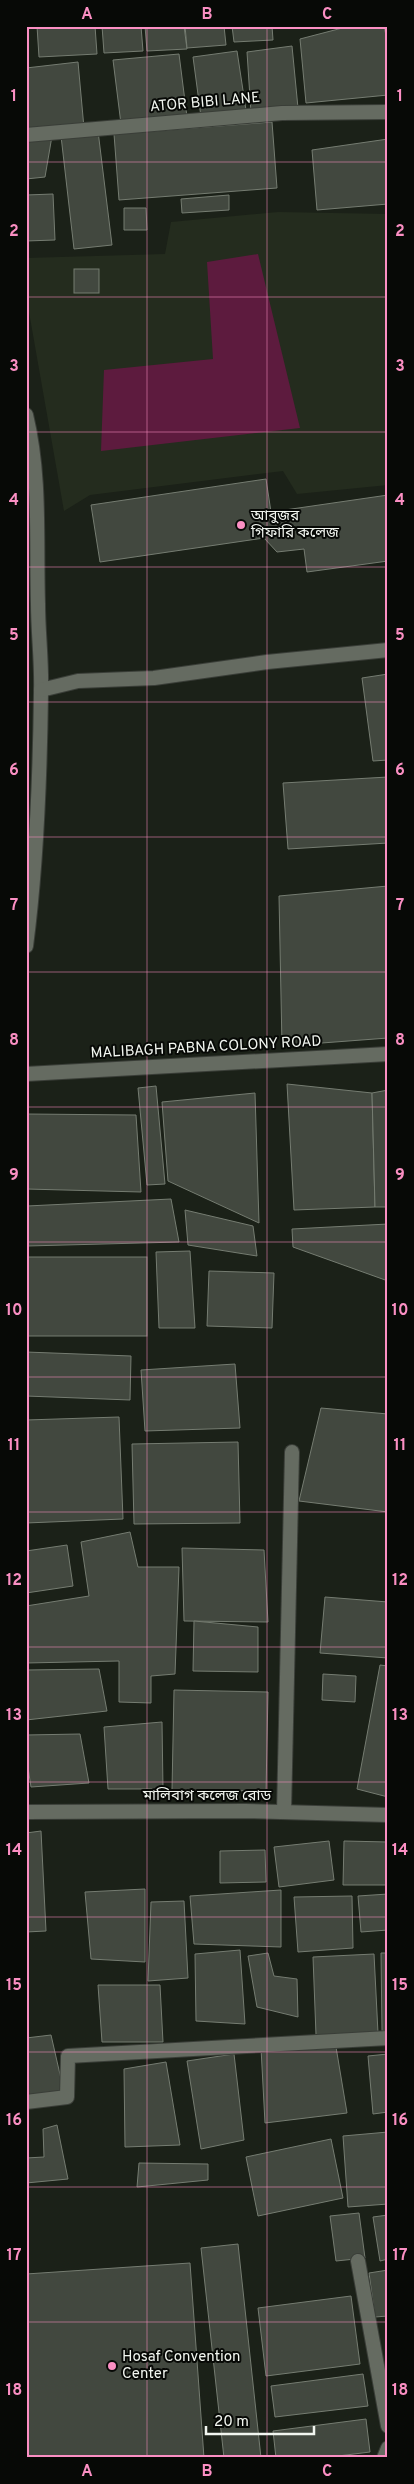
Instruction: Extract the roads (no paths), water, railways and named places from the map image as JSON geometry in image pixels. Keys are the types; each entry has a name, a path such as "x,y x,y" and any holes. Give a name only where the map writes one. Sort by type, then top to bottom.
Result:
{"street":[{"name":"ATOR BIBI LANE","path":"26,135 282,113 388,112"},
{"path":"26,415 32,440 32,509 41,690 32,746 35,878 26,946"},
{"path":"41,690 78,681 154,678 267,662 388,650"},
{"name":"MALIBAGH PABNA COLONY ROAD","path":"26,1074 388,1054"},
{"path":"284,1812 292,1452"},
{"name":"মালিবাগ কলেজ রোড","path":"26,1812 284,1812 388,1815"},
{"path":"26,2102 67,2097 68,2056 388,2038"},
{"path":"358,2261 388,2426"},
{"path":"384,2458 388,2448"}],"place":[{"name":"আবুজর গিফারি কলেজ","path":"241,525"},
{"name":"Hosaf Convention Center","path":"112,2366"}]}
